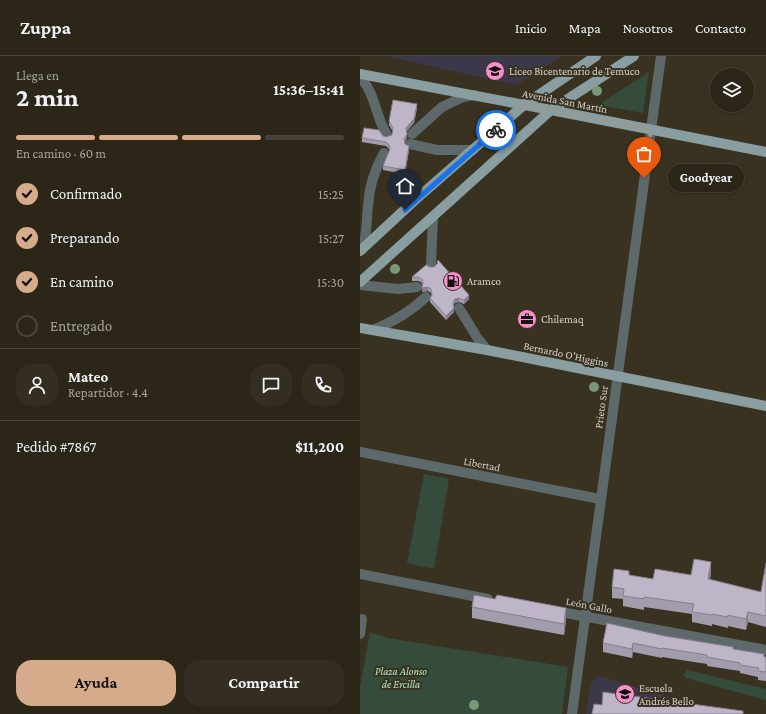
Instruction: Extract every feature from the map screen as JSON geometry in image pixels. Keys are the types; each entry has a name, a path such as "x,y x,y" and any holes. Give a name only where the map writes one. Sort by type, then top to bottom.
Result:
{"main road":[{"path":"361,250 524,105 596,56"},
{"path":"360,284 551,110 634,56"},
{"name":"Avenida San Martín","path":"360,74 766,152"},
{"name":"Bernardo O'Higgins","path":"360,328 487,350 766,406"}],"street":[{"name":"Prieto Sur","path":"572,714 661,56"},
{"path":"360,78 373,96 378,117 387,135"},
{"path":"412,134 442,107 452,101 474,95"},
{"path":"410,144 437,150 473,150"},
{"path":"361,250 367,228 367,208 372,183 384,153"},
{"path":"431,264 432,217"},
{"path":"360,284 398,289 417,287"},
{"path":"373,330 384,326 405,314 426,297"},
{"path":"459,308 478,339 487,350"},
{"name":"Libertad","path":"360,452 600,499"},
{"path":"360,574 501,601"},
{"name":"León Gallo","path":"547,610 766,650"},
{"path":"360,634 362,619"}],"shaded area":[{"name":"Liceo Bicentenario de Temuco","path":"386,56 562,56 516,85"},
{"name":"Escuela Andrés Bello","path":"599,676 728,714 586,714 591,683"}],"green space":[{"path":"649,72 643,113 598,105"},
{"path":"424,474 449,479 434,569 407,563"},
{"name":"Plaza Alonso de Ercilla","path":"370,632 388,638 568,667 562,714 360,714 360,687"},
{"path":"687,670 766,689 766,700 686,678 683,675"}],"building":[{"path":"393,100 417,104 414,119 406,128 407,134 404,139 405,144 409,146 405,170 383,166 390,149 386,142 362,138 364,128 379,130 383,136 386,137 392,135 393,128 389,121"},
{"path":"438,260 469,295 464,300 459,298 455,299 453,304 454,308 446,316 430,298 432,295 431,289 428,287 422,288 422,279 419,277 412,277 426,265 434,267"},
{"path":"694,559 711,562 708,579 761,592 766,563 766,616 748,612 746,619 728,615 728,617 692,612 694,604 644,597 644,599 623,596 624,589 612,587 614,569 629,571 629,575 653,579 655,569 691,575"},
{"path":"474,595 495,599 497,595 566,608 564,624 472,607"},
{"path":"607,623 665,636 733,647 733,649 764,654 764,657 766,657 766,672 758,671 759,668 740,665 740,663 707,657 707,655 662,649 633,643 632,649 603,643"},
{"name":"Escuela Andrés Bello","path":"603,692 743,711 743,714 592,714 594,704 602,705"}],"way so far":[{"path":"496,130 524,105 651,130 644,178"}],"place":[{"name":"Liceo Bicentenario de Temuco","path":"495,71"},
{"name":"Goodyear","path":"644,178"},
{"name":"Aramco","path":"453,281"},
{"name":"Chilemaq","path":"527,319"},
{"name":"Escuela Andrés Bello","path":"625,694"}],"route":[{"path":"405,210 496,130"}]}
